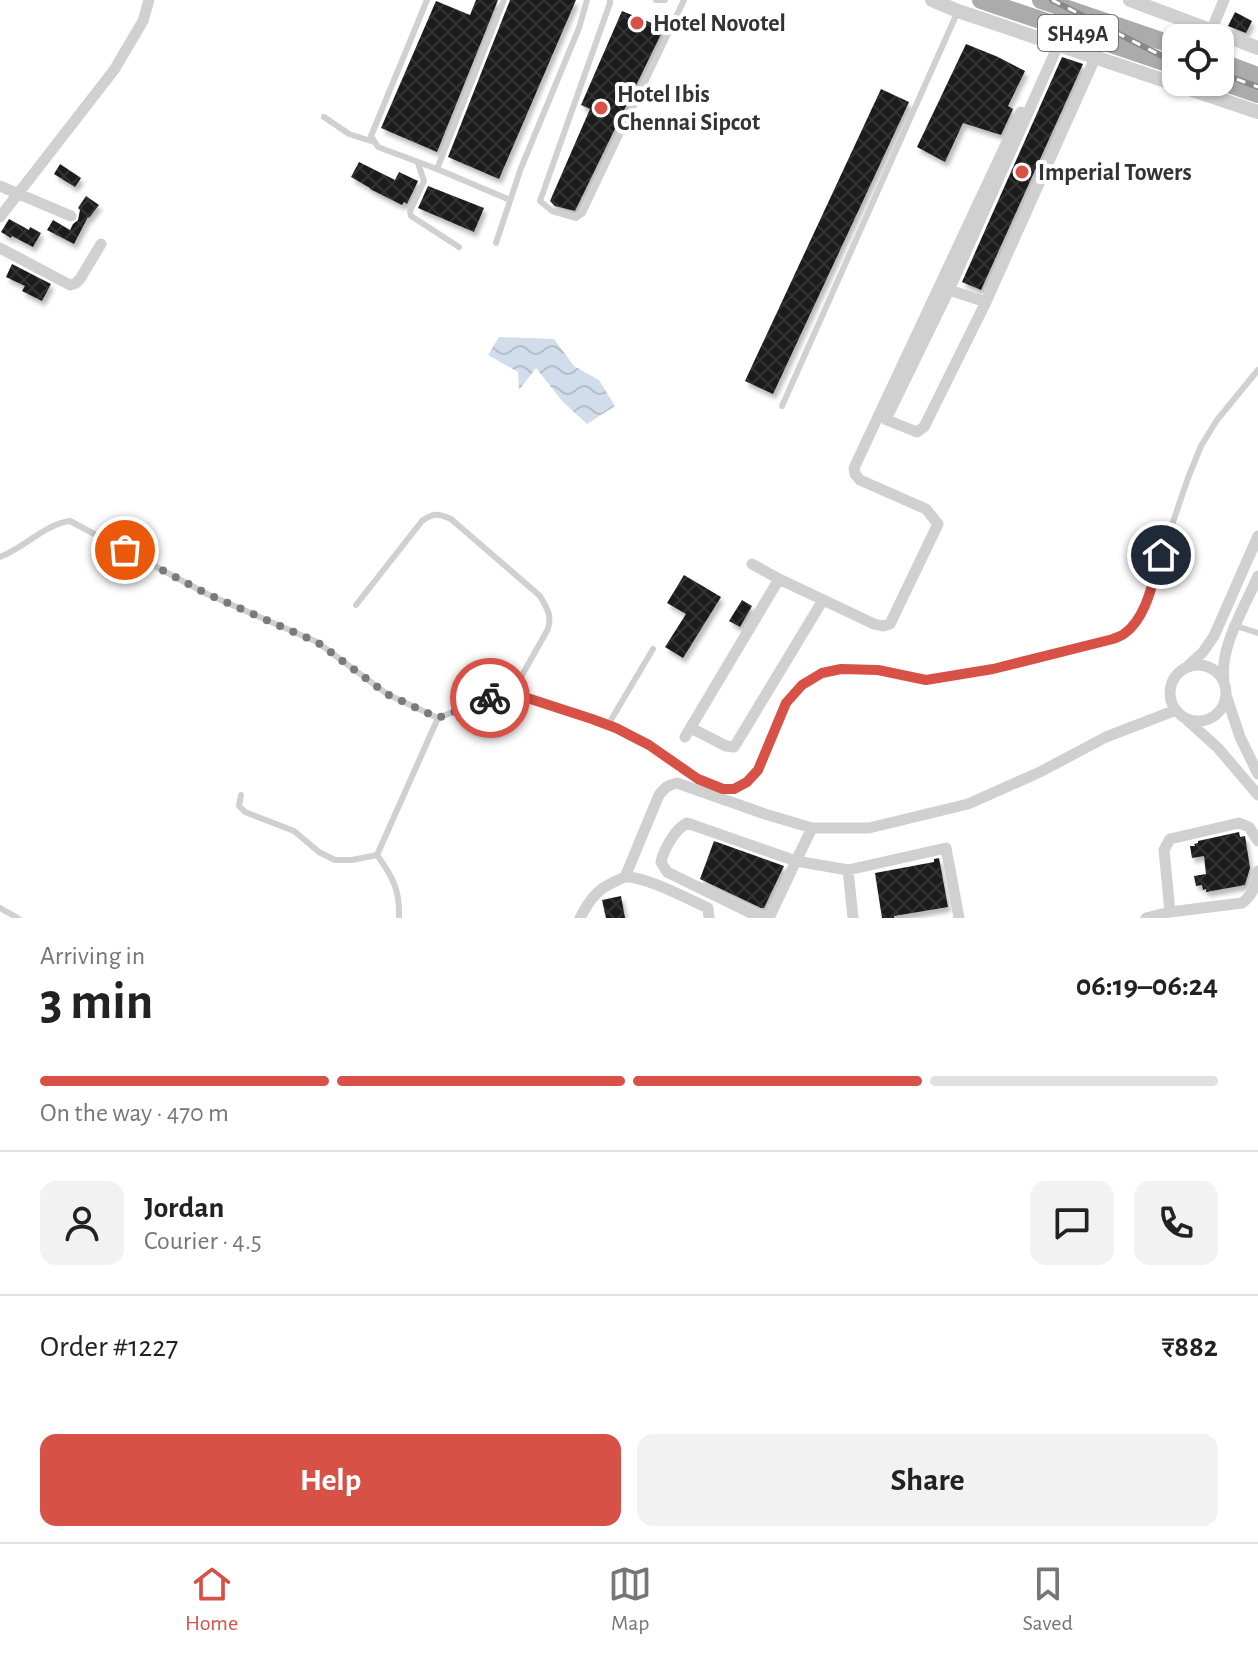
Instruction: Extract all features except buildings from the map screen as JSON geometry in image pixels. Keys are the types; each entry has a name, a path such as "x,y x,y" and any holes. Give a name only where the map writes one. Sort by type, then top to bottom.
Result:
{"main road":[{"name":"SH49A","path":"981,0 1059,35 1162,62"},
{"name":"SH49A","path":"1041,0 1162,41"},
{"path":"1234,67 1258,76"},
{"path":"1234,86 1258,94"}],"street":[{"path":"0,217 114,70 143,21 149,0"},
{"path":"932,0 958,11 1059,35 1096,56 1258,112"},
{"path":"1130,0 1161,5 1198,24"},
{"path":"1214,24 1224,0"},
{"path":"1059,35 949,290 887,420 914,431 921,431 924,427 986,302 1096,56"},
{"path":"752,564 874,624 890,624 938,524 926,509 860,480 854,468 1059,35"},
{"path":"1234,39 1258,48"},
{"path":"0,186 71,216"},
{"path":"0,248 70,285 80,279 101,244"},
{"path":"949,290 986,302"},
{"path":"1258,536 1214,636 1199,657 1178,673 1171,685 1171,699 1179,713 1211,740 1258,795"},
{"path":"625,877 659,795 669,785 677,783 812,828 869,828 968,804 1040,772 1106,737 1179,713 1198,720 1213,716 1222,706 1224,659 1258,576"},
{"path":"779,579 688,732 734,747 823,600"},
{"path":"1185,668 1199,665 1219,675 1240,737 1258,774"},
{"path":"812,828 796,861 770,916 767,917 759,917 667,872 661,862 681,825 687,823 796,861 848,870 946,848 959,918"},
{"path":"1170,912 1164,850 1170,839 1239,823 1249,827 1258,841"},
{"path":"848,870 853,918"},
{"path":"1146,918 1170,912 1214,912 1242,903 1258,878 1258,871"},
{"path":"580,918 601,887 625,877 673,891 708,908 709,918"},
{"path":"673,891 681,879"}],"lane":[{"path":"427,0 371,136 378,147 510,200"},
{"path":"437,169 504,0"},
{"path":"496,243 521,168 579,28 587,0"},
{"path":"610,0 540,201 552,211 576,218 583,213 684,0"},
{"path":"656,0 665,0"},
{"path":"782,406 958,11"},
{"path":"324,117 349,134 374,142"},
{"path":"418,163 424,181 410,211 411,216 459,247"},
{"path":"377,855 438,718 486,699 512,693 608,725 649,745 698,779 723,789 734,789 747,782 758,770 786,703 802,685 822,673 841,669 878,670 926,680 993,669 1113,639 1125,633 1144,607 1201,446 1217,420 1258,370"},
{"path":"356,605 422,521 431,514 441,514 451,519 540,596 548,609 548,629 512,693"},
{"path":"0,557 58,523 70,521 207,594 317,642 387,694 438,718"},
{"path":"1236,626 1258,633"},
{"path":"608,725 653,649"},
{"path":"241,795 239,806 245,812 294,831 319,852 335,860 377,855"},
{"path":"377,855 398,891 399,918"},
{"path":"0,908 18,918"}],"water":[{"path":"499,337 554,339 574,366 599,380 615,406 587,424 563,402 536,368 519,390 518,372 488,355"}],"railway":[{"path":"1052,0 1162,56"},
{"path":"1234,78 1258,87"}],"way so far":[{"path":"125,550 207,594 317,642 387,694 438,718 490,698"}],"place":[{"name":"Hotel Novotel","path":"637,23"},
{"name":"Hotel Ibis Chennai Sipcot","path":"601,108"},
{"name":"Imperial Towers","path":"1022,172"}],"route":[{"path":"490,698 512,693 592,719 649,745 698,779 723,789 734,789 747,782 758,770 786,703 802,685 822,673 841,669 878,670 926,680 993,669 1113,639 1125,633 1144,607 1161,555"}]}
